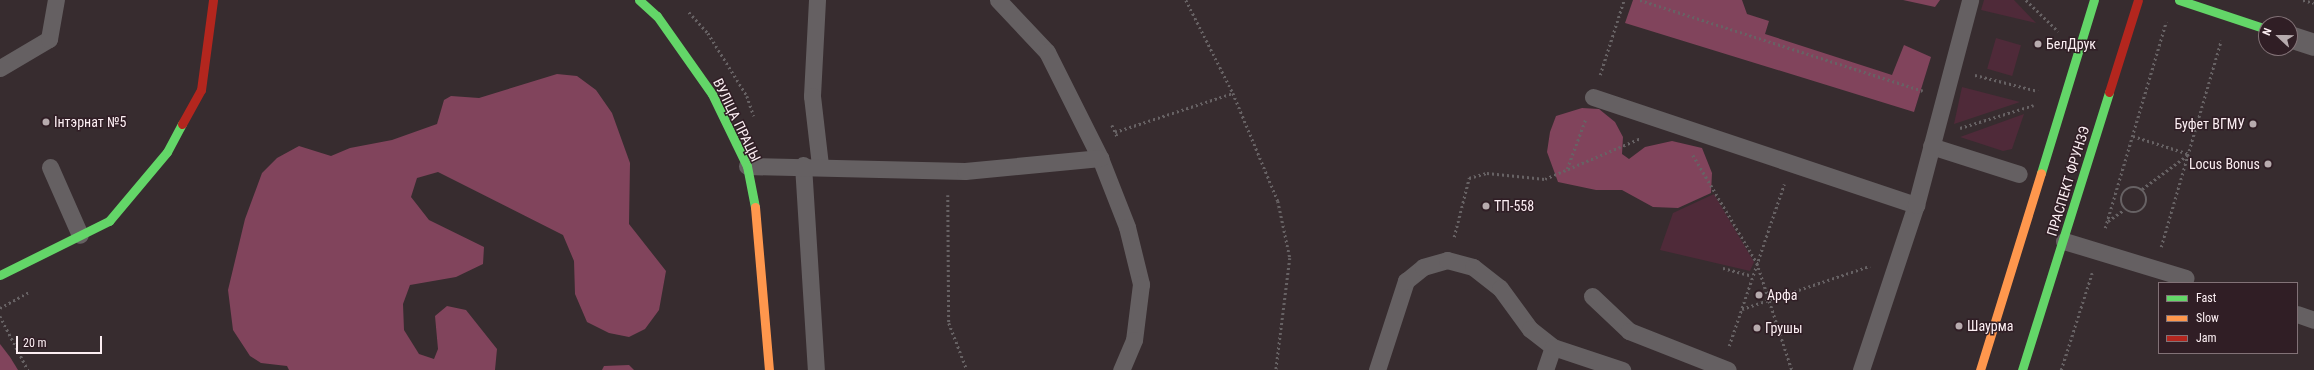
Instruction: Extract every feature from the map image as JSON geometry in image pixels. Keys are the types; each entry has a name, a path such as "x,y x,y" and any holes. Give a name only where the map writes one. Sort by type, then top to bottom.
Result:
{"street":[{"path":"0,275 110,221 167,152 201,90 213,0"},
{"name":"ВУЛІЦА ПРАЦЫ","path":"639,0 657,16 712,94 747,166 754,206 769,370"},
{"name":"ПРАСПЕКТ ФРУНЗЭ","path":"1980,370 2094,0"},
{"name":"ПРАСПЕКТ ФРУНЗЭ","path":"2022,370 2064,241 2138,0"},
{"path":"2179,0 2258,26"},
{"path":"2298,40 2314,45"}],"lane":[{"path":"0,68 49,39 56,0"},
{"path":"817,0 812,96 820,165"},
{"path":"998,0 1047,52 1100,158 1127,227 1141,284 1134,340 1121,370"},
{"path":"1861,370 1916,205 1970,0"},
{"path":"1593,97 1916,205"},
{"path":"1933,141 2019,174"},
{"path":"747,166 820,165 947,170 1100,158"},
{"path":"802,165 816,370"},
{"path":"50,167 80,235"},
{"path":"2064,241 2186,278"},
{"path":"1377,370 1406,281 1423,267 1447,260 1473,268 1500,288 1530,329 1553,347 1622,370"},
{"path":"1592,296 1629,331 1725,369"},
{"path":"2298,314 2314,320"},
{"path":"1545,370 1553,347"}],"path":[{"path":"1186,0 1233,93 1278,201 1290,258 1276,370"},
{"path":"1567,169 1593,97 1624,0"},
{"path":"1641,1 1647,0"},
{"path":"2026,0 2058,31"},
{"path":"2303,0 2314,3"},
{"path":"1641,1 1944,98"},
{"path":"2061,370 2099,252 2168,16"},
{"path":"2154,268 2190,154 2223,36"},
{"path":"1951,69 2043,92"},
{"path":"1092,143 1233,93"},
{"path":"1933,141 2040,103"},
{"path":"1447,260 1470,178 1487,173 1545,179 1674,124 1756,263 1766,300 1792,370"},
{"path":"2133,136 2190,154"},
{"path":"2124,210 2121,201 2127,189 2142,189 2190,154"},
{"path":"1725,369 1756,263 1791,163"},
{"path":"947,170 949,323 967,370"},
{"path":"2107,221 2124,210 2136,213 2144,207 2146,198 2142,189"},
{"path":"1742,309 1899,256"},
{"path":"1723,268 1752,276"},
{"path":"0,316 28,370"}],"shaded area":[{"path":"1633,0 1742,0 1747,14 1769,21 1765,34 1892,75 1904,45 1931,57 1914,112 1625,23"},
{"path":"1903,0 1940,0 1935,7"},
{"path":"1984,0 2014,0 2036,23 1981,10"},
{"path":"1996,38 2021,45 2012,76 1987,69"},
{"path":"557,74 577,76 596,90 612,113 630,163 629,224 666,271 659,310 645,329 629,337 609,333 587,322 575,294 574,261 563,235 438,172 417,178 411,197 429,220 484,247 483,264 456,277 410,285 403,304 404,330 419,354 434,359 438,349 435,316 447,306 466,310 497,349 495,370 289,370 287,366 261,363 250,356 233,330 228,290 245,219 262,173 277,158 299,146 331,156 350,148 392,140 437,124 444,100 451,96 479,98"},
{"path":"1962,87 2020,102 1954,124"},
{"path":"1582,108 1599,109 1615,122 1623,137 1622,154 1629,159 1645,147 1672,141 1702,148 1712,173 1711,193 1678,208 1653,207 1622,190 1596,190 1558,182 1547,152 1550,132 1556,116"},
{"path":"2024,114 2012,149 2003,151 1960,137"},
{"path":"1714,194 1754,262 1750,271 1660,250 1673,213"},
{"path":"0,344 10,357 18,370 0,370"},
{"path":"629,365 634,370 602,370 604,366"}],"traffic: fast":[{"path":"639,0 657,16 712,94 747,166 755,207"},
{"path":"2041,173 2094,0"},
{"path":"2179,0 2258,26"},
{"path":"2022,370 2109,92"},
{"path":"0,275 109,221 167,152 182,124"}],"traffic: slow":[{"path":"1980,370 2041,173"},
{"path":"755,207 769,370"}],"traffic: jam":[{"path":"182,124 201,90 213,0"},
{"path":"2109,92 2138,0"}],"place":[{"name":"БелДрук","path":"2038,44"},
{"name":"Інтэрнат №5","path":"46,122"},
{"name":"Буфет ВГМУ","path":"2253,124"},
{"name":"Locus Bonus","path":"2268,164"},
{"name":"ТП-558","path":"1486,206"},
{"name":"Арфа","path":"1759,295"},
{"name":"Шаурма","path":"1959,326"},
{"name":"Грушы","path":"1757,328"}]}
